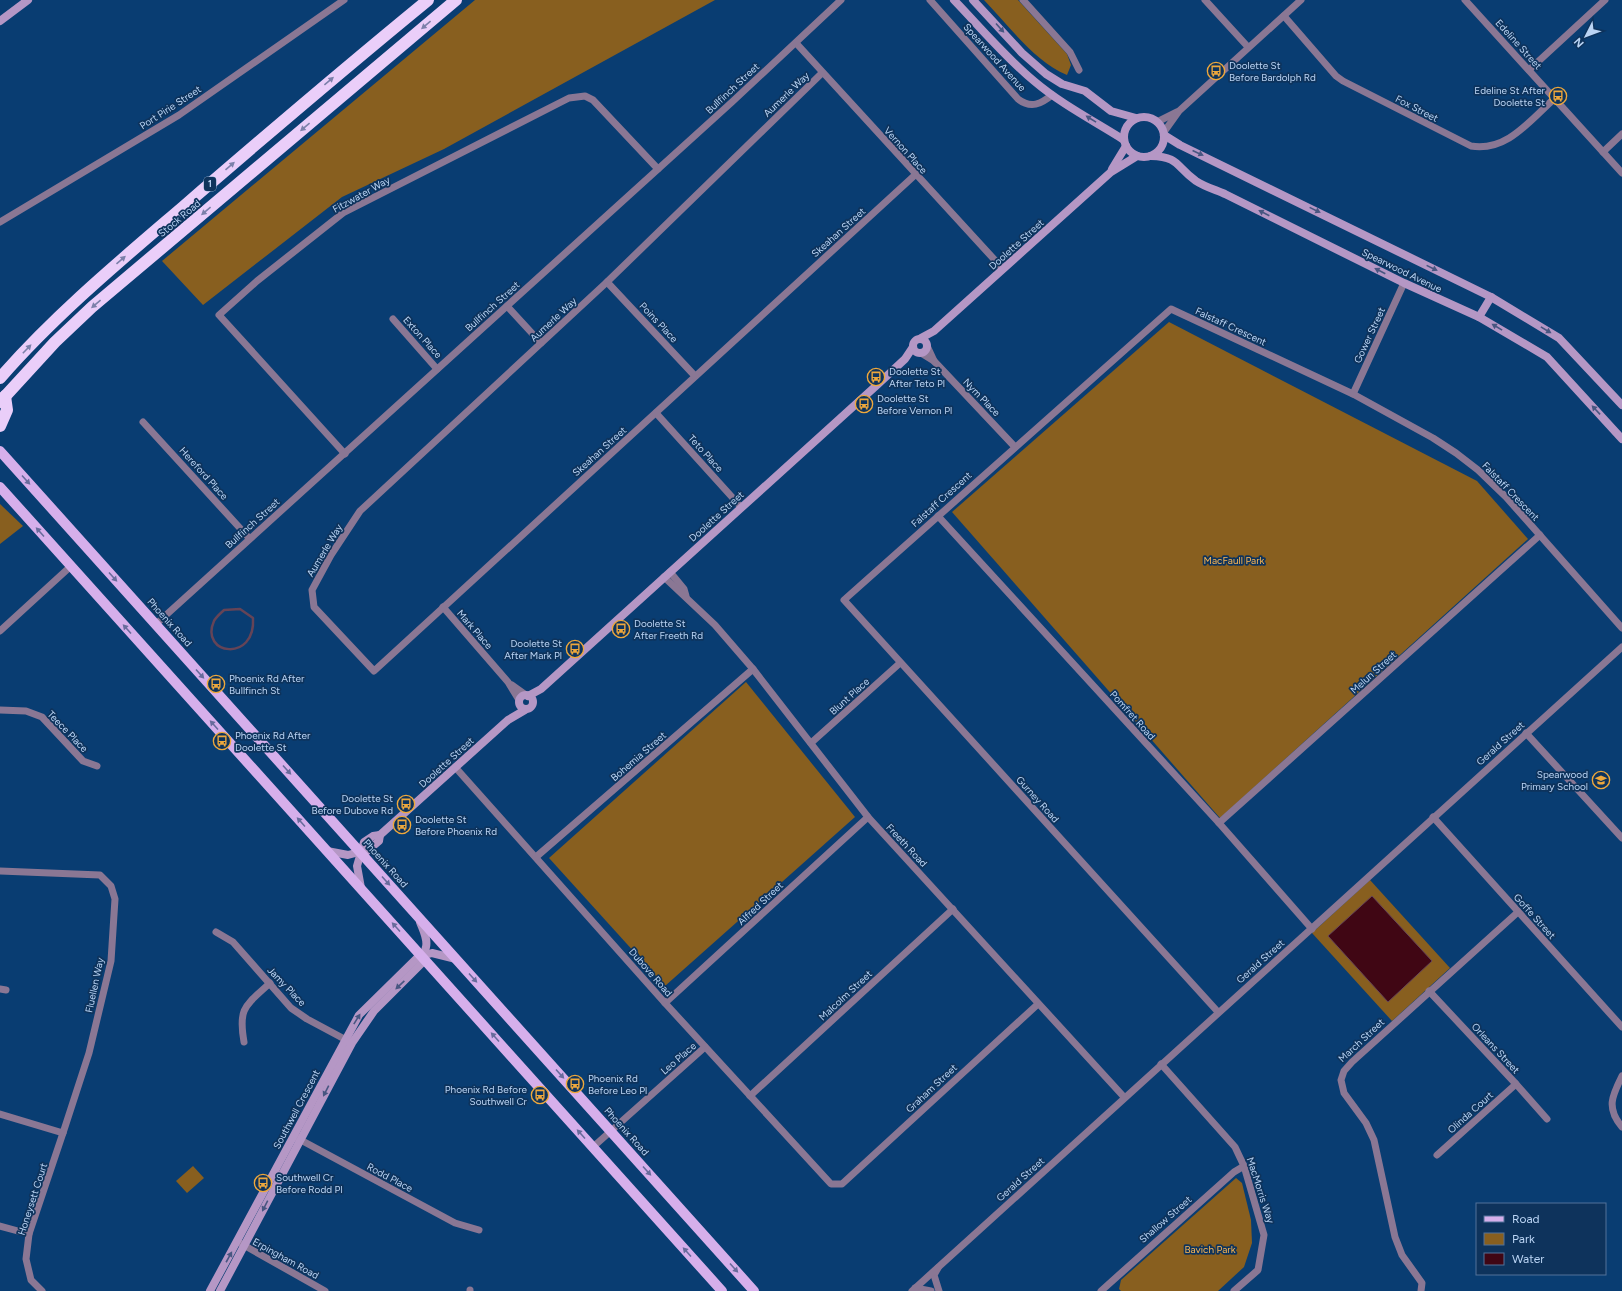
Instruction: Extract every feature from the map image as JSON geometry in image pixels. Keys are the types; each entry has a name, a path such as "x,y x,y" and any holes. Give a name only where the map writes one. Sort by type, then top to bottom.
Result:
{"highway":[{"name":"Stock Road","path":"0,378 52,323 115,266 326,84 428,0"},
{"name":"Stock Road","path":"3,399 55,342 92,307 456,0"},
{"path":"0,426 7,410 3,399"}],"main road":[{"name":"Phoenix Road","path":"0,451 754,1291"},
{"path":"0,487 722,1291"}],"street":[{"path":"0,21 28,0"},
{"name":"Port Pirie Street","path":"0,222 179,115 344,0"},
{"name":"Bullfinch Street","path":"155,625 249,538 345,454 658,169 841,0"},
{"name":"Spearwood Avenue","path":"930,0 1018,99 1024,103 1036,105 1041,104 1052,95"},
{"name":"Spearwood Avenue","path":"954,0 1033,80 1052,95 1125,143 1137,156 1164,157 1175,161 1202,184 1404,283 1479,317 1547,357 1622,439"},
{"path":"973,0 1022,53 1046,74 1062,84 1085,91 1110,111 1136,118 1147,117 1157,122 1179,111"},
{"path":"1023,0 1070,52 1079,70"},
{"path":"1205,0 1248,47"},
{"path":"1151,156 1161,148 1164,134 1179,111 1301,0"},
{"name":"Edeline Street","path":"1465,0 1622,173"},
{"path":"1529,70 1606,0"},
{"name":"Fox Street","path":"1284,16 1336,76 1343,81 1471,146 1482,148 1501,143 1554,99"},
{"name":"Vernon Place","path":"796,43 915,175 1003,269"},
{"name":"Aumerle Way","path":"312,590 331,555 360,511 607,282 822,73"},
{"name":"Fitzwater Way","path":"345,454 219,315 257,281 343,213 569,98 585,96 593,100 658,169"},
{"path":"1125,143 1126,127 1136,118"},
{"name":"Spearwood Avenue","path":"1157,122 1164,134 1180,145 1491,297 1559,338 1622,404"},
{"path":"1602,152 1622,134"},
{"name":"Doolette Street","path":"1111,172 1125,143"},
{"name":"Doolette Street","path":"921,338 934,331 1111,172 1137,156"},
{"name":"Skeahan Street","path":"312,590 314,607 374,671 915,175"},
{"name":"Poins Place","path":"607,282 695,376"},
{"name":"Gower Street","path":"1353,394 1404,283"},
{"path":"1479,317 1491,297"},
{"path":"507,306 541,344"},
{"name":"Falstaff Crescent","path":"844,600 1170,309 1353,394 1432,438 1468,462 1506,497 1622,628"},
{"name":"Exton Place","path":"393,319 437,369"},
{"name":"Doolette Street","path":"928,346 934,331"},
{"path":"921,338 928,346 925,352 920,353 915,351 913,347 915,341 921,338"},
{"name":"Nym Place","path":"928,346 934,361"},
{"name":"Doolette Street","path":"533,703 541,689 905,359 913,347"},
{"name":"Doolette Street","path":"905,359 920,353"},
{"name":"Nym Place","path":"920,353 934,361 1015,447"},
{"name":"Teto Place","path":"656,413 741,507"},
{"name":"Hereford Place","path":"143,422 249,538"},
{"name":"Pomfret Road","path":"938,516 1219,823 1312,929"},
{"name":"Melun Street","path":"1219,823 1540,535"},
{"path":"0,631 71,566"},
{"name":"Freeth Road","path":"667,575 684,589 686,596 715,625 753,669 868,817 1124,1097"},
{"name":"Gurney Road","path":"844,600 1218,1012"},
{"name":"Mark Place","path":"443,607 508,682 519,701"},
{"name":"Gerald Street","path":"913,1290 1124,1097 1312,929 1433,817 1622,647"},
{"name":"Blunt Place","path":"810,743 900,662"},
{"name":"Bohemia Street","path":"536,858 753,669"},
{"name":"Mark Place","path":"508,682 527,695"},
{"name":"Doolette Street","path":"527,695 541,689"},
{"path":"527,695 532,698 533,703 531,707 525,710 521,708 519,701 522,696 527,695"},
{"name":"Doolette Street","path":"508,720 519,701"},
{"name":"Teece Place","path":"0,710 26,711 42,716 83,761 97,766"},
{"name":"Doolette Street","path":"360,852 364,842 373,836 380,835 508,720 525,710"},
{"path":"1526,733 1622,838"},
{"name":"Dubove Road","path":"455,767 705,1048 831,1184 836,1184"},
{"name":"Alfred Street","path":"665,1003 868,817"},
{"name":"Goffe Street","path":"1433,817 1622,1027"},
{"path":"327,851 348,856 360,852"},
{"path":"360,852 357,866 361,888"},
{"name":"Fluellen Way","path":"0,871 100,876 111,886 115,899 109,968 89,1054 63,1133"},
{"name":"Malcolm Street","path":"750,1096 953,909"},
{"name":"March Street","path":"1421,1291 1422,1283 1402,1254 1395,1237 1374,1140 1366,1124 1344,1092 1341,1080 1344,1071 1352,1062 1518,912"},
{"name":"Southwell Crescent","path":"220,1291 293,1136 349,1041 374,1011 419,968 422,963 422,956 427,946 419,917"},
{"name":"Jamy Place","path":"216,932 233,942 291,1008 307,1019 349,1041"},
{"path":"422,956 432,953 456,959"},
{"path":"244,1042 241,1023 242,1013 270,983"},
{"name":"Orleans Street","path":"1429,991 1516,1084 1546,1120"},
{"name":"Graham Street","path":"836,1184 842,1184 1038,1004"},
{"name":"Southwell Crescent","path":"210,1291 241,1244 301,1141 349,1041"},
{"name":"Leo Place","path":"593,1147 705,1048"},
{"name":"MacMorris Way","path":"1162,1064 1235,1147 1244,1166 1264,1235 1258,1270 1234,1291"},
{"path":"1622,1076 1612,1096 1612,1103 1617,1120 1622,1127"},
{"name":"Olinda Court","path":"1437,1155 1516,1084"},
{"path":"0,1114 63,1133"},
{"name":"Honeysett Court","path":"42,1291 31,1280 26,1259 29,1234 63,1133"},
{"name":"Rodd Place","path":"293,1136 455,1223 479,1230"},
{"name":"Shallow Street","path":"1101,1291 1234,1172 1244,1166"},
{"path":"0,1226 29,1234"},
{"name":"Erpingham Road","path":"241,1244 325,1291"},
{"path":"938,1291 934,1275 939,1266"},
{"path":"1108,1285 1113,1291"},
{"path":"913,1290 931,1291"}],"green space":[{"path":"475,0 715,0 444,149 342,197 203,305 162,261"},
{"path":"984,0 1018,0 1067,54 1071,65 1067,75 1055,69 1033,52"},
{"name":"MacFaull Park","path":"1169,322 1477,481 1528,539 1220,818 952,512"},
{"path":"0,504 23,526 0,544"},
{"path":"746,682 855,817 665,986 549,858"},
{"path":"1370,880 1450,968 1392,1021 1312,933"},
{"path":"193,1166 204,1178 187,1193 176,1181"},
{"name":"Bavich Park","path":"1236,1178 1242,1183 1251,1220 1252,1243 1244,1267 1218,1291 1121,1291 1119,1289 1121,1280"}],"water":[{"path":"1372,896 1432,961 1388,1002 1328,936"}],"waterway":[{"path":"240,609 253,618 252,632 246,642 238,648 229,649 221,647 214,641 211,632 214,621 224,610 240,609"}],"place":[{"name":"Doolette St Before Bardolph Rd","path":"1216,71"},
{"name":"Edeline St After Doolette St","path":"1558,96"},
{"name":"Doolette St After Teto Pl","path":"876,377"},
{"name":"Doolette St Before Vernon Pl","path":"864,404"},
{"name":"Doolette St After Freeth Rd","path":"621,629"},
{"name":"Doolette St After Mark Pl","path":"575,649"},
{"name":"Phoenix Rd After Bullfinch St","path":"216,684"},
{"name":"Phoenix Rd After Doolette St","path":"222,741"},
{"name":"Spearwood Primary School","path":"1601,780"},
{"name":"Doolette St Before Dubove Rd","path":"406,804"},
{"name":"Doolette St Before Phoenix Rd","path":"402,825"},
{"name":"Phoenix Rd Before Leo Pl","path":"575,1084"},
{"name":"Phoenix Rd Before Southwell Cr","path":"540,1095"},
{"name":"Southwell Cr Before Rodd Pl","path":"263,1183"}]}
